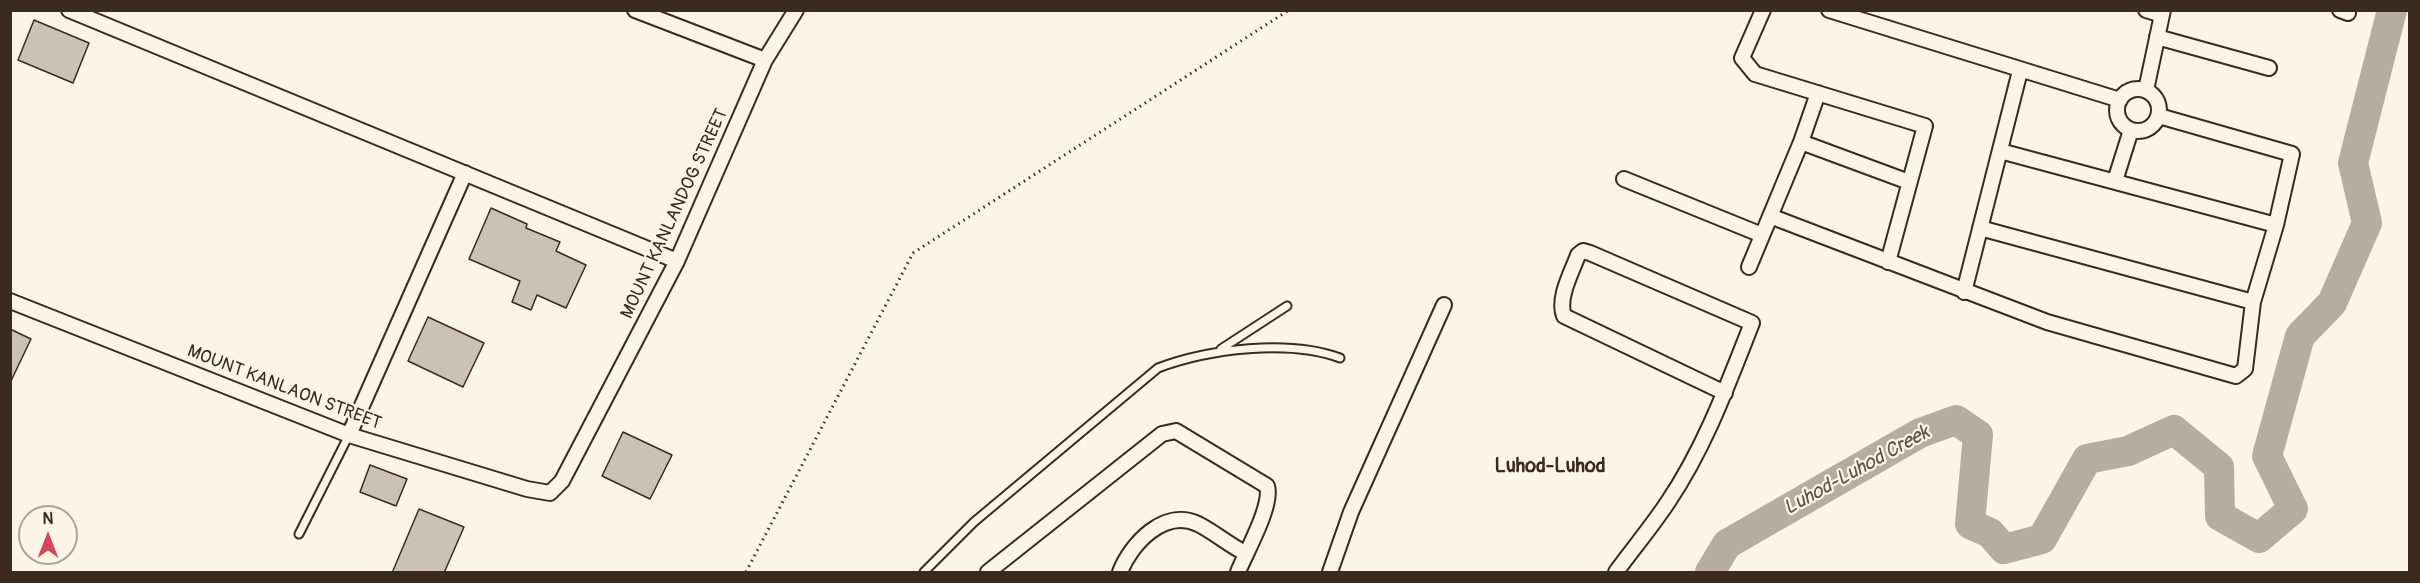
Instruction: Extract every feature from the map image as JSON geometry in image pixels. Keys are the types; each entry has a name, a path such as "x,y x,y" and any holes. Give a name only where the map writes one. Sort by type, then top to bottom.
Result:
{"street":[{"path":"69,10 677,261"},
{"name":"MOUNT KANLANDOG STREET","path":"550,493 562,481 677,261 765,60 796,10"},
{"path":"1762,10 1742,58 1755,74 1925,126 1888,262"},
{"path":"1829,10 2020,71 2120,100"},
{"path":"2146,10 2163,13 2146,90"},
{"path":"637,11 765,60"},
{"path":"2157,37 2269,68"},
{"path":"1964,292 2020,71"},
{"path":"2131,90 2146,90 2155,96 2159,106 2159,116 2148,129 2131,130 2118,117 2120,100 2131,90"},
{"path":"1749,267 1801,142 1818,93"},
{"path":"1770,216 2047,322 2236,376 2245,369 2253,302 2276,225 2292,154 2159,116"},
{"path":"2115,181 2131,130"},
{"path":"1801,142 1909,182"},
{"path":"2000,152 2276,225"},
{"path":"349,435 465,172"},
{"path":"1624,179 1762,235"},
{"path":"1980,228 2253,302"},
{"path":"1616,573 1669,501 1725,393 1752,323 1590,253 1583,251 1578,255 1562,300 1561,309 1564,316 1725,393"},
{"name":"MOUNT KANLAON STREET","path":"10,301 349,435 527,489 550,493"},
{"path":"1330,573 1351,513 1444,305"},
{"path":"991,572 1162,434 1171,430 1267,486 1267,501 1238,573"},
{"path":"1120,573 1127,556 1146,533 1174,521 1185,520 1199,524 1245,553"}],"lane":[{"path":"1219,351 1287,306"},
{"path":"924,573 974,522 1158,368 1187,357 1219,351 1322,351 1340,358"},
{"path":"299,534 349,435"}],"path":[{"path":"746,573 913,254 1289,10"}],"building":[{"path":"34,20 89,43 73,83 18,60"},
{"path":"491,208 527,224 526,228 560,242 556,251 586,265 566,308 537,295 531,310 512,302 520,281 469,259"},
{"path":"428,317 484,343 463,387 408,361"},
{"path":"10,329 31,339 10,383"},
{"path":"623,432 672,455 650,499 602,476"},
{"path":"370,465 407,479 396,506 360,492"},
{"path":"419,509 464,527 444,573 392,573"}],"waterway":[{"name":"Luhod-Luhod Creek","path":"1710,572 1727,544 1920,433 1956,420 1978,435 1970,524 1990,533 2004,549 2042,539 2087,459 2128,451 2174,430 2219,467 2220,516 2259,538 2293,509 2267,456 2300,336 2332,303 2367,223 2353,163 2392,10"}],"district":[{"name":"Luhod-Luhod","path":"1550,467"}]}
